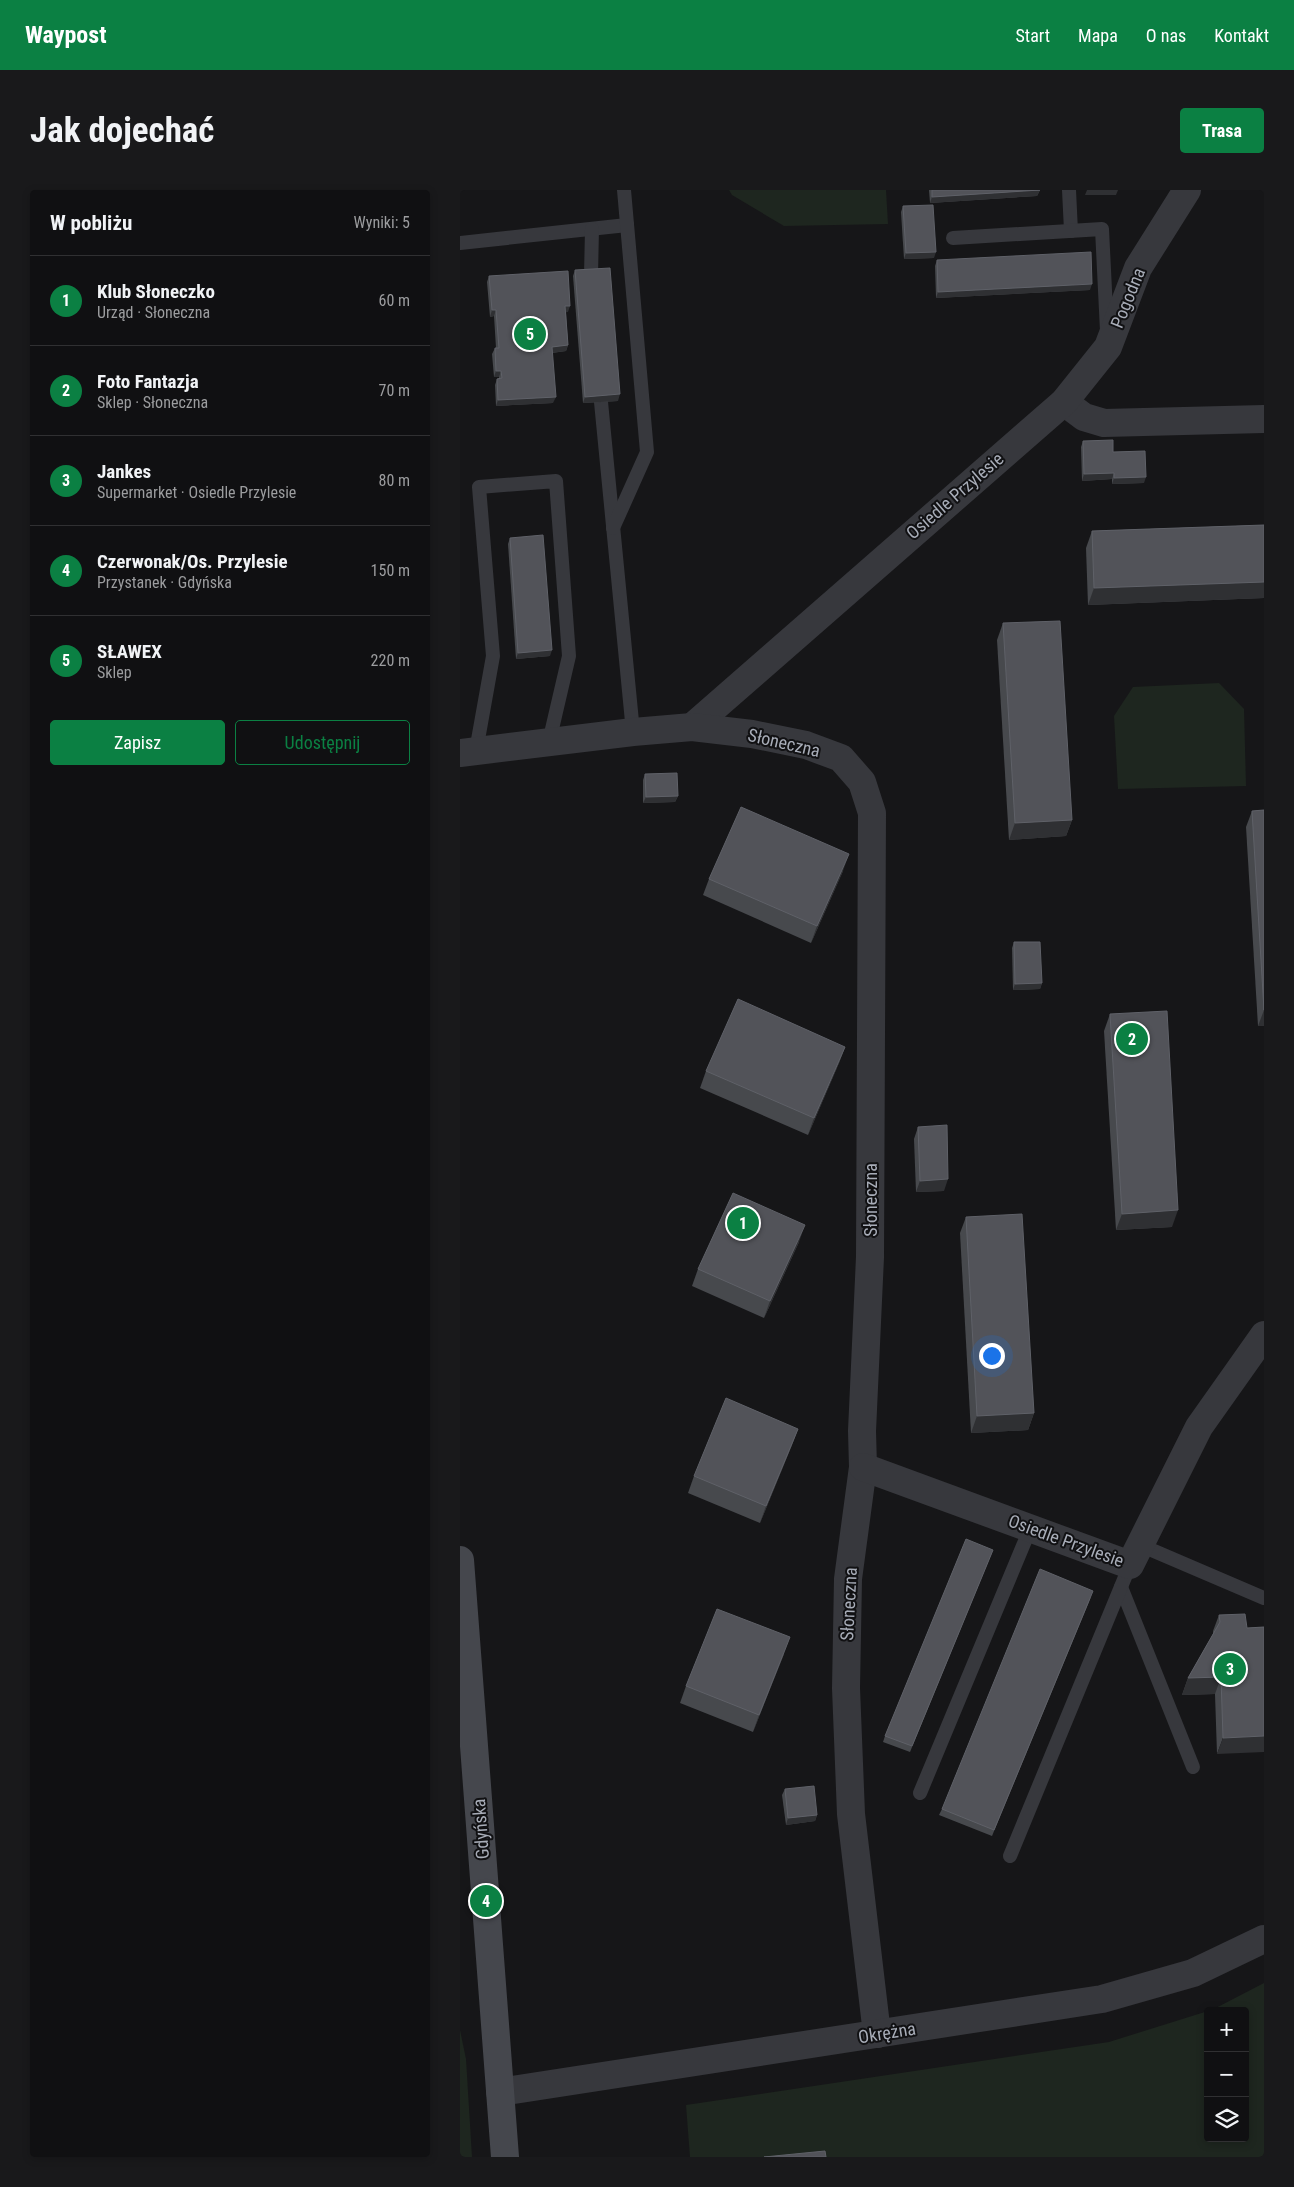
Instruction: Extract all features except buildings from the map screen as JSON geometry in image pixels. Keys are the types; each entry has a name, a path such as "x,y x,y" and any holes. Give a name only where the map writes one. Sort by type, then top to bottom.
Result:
{"main road":[{"name":"Gdyńska","path":"460,1560 505,2157"}],"street":[{"name":"Pogodna","path":"1064,402 1108,347 1138,268 1187,190"},
{"path":"1064,402 1084,417 1104,423 1264,419"},
{"name":"Osiedle Przylesie","path":"692,727 1064,402"},
{"name":"Słoneczna","path":"468,752 633,732 692,727 752,734 806,745 841,758 862,782 872,813 870,1257 862,1431 863,1467 848,1579 846,1688 851,1814 877,2034"},
{"name":"Osiedle Przylesie","path":"863,1467 1131,1566 1199,1427 1264,1335"},
{"name":"Okrężna","path":"500,2092 1102,1999 1193,1973 1264,1939"}],"lane":[{"path":"613,528 647,452 624,190"},
{"path":"1069,190 1071,231"},
{"path":"460,243 627,225"},
{"path":"591,275 592,229"},
{"path":"954,238 1102,229 1108,347"},
{"path":"601,402 633,732"},
{"path":"468,752 494,656 479,487 556,481 570,656 548,742"},
{"path":"920,1793 1030,1529"},
{"path":"1131,1566 1264,1598"},
{"path":"1131,1566 1193,1767"},
{"path":"1010,1856 1131,1566"}],"shaded area":[{"path":"729,190 886,190 888,224 784,226 732,195"},
{"path":"1219,683 1244,709 1246,786 1118,789 1114,716 1133,687"},
{"path":"1264,1983 1264,2157 690,2157 686,2105 1109,2042 1204,2012 1204,2142 1249,2142 1249,2007 1218,2007"},
{"path":"460,2030 466,2059 472,2157 460,2157"}],"place":[{"name":"SŁAWEX","path":"530,334"},
{"name":"Foto Fantazja","path":"1132,1039"},
{"name":"Klub Słoneczko","path":"743,1223"},
{"name":"Jankes","path":"1230,1669"},
{"name":"Czerwonak/Os. Przylesie","path":"486,1901"}]}
